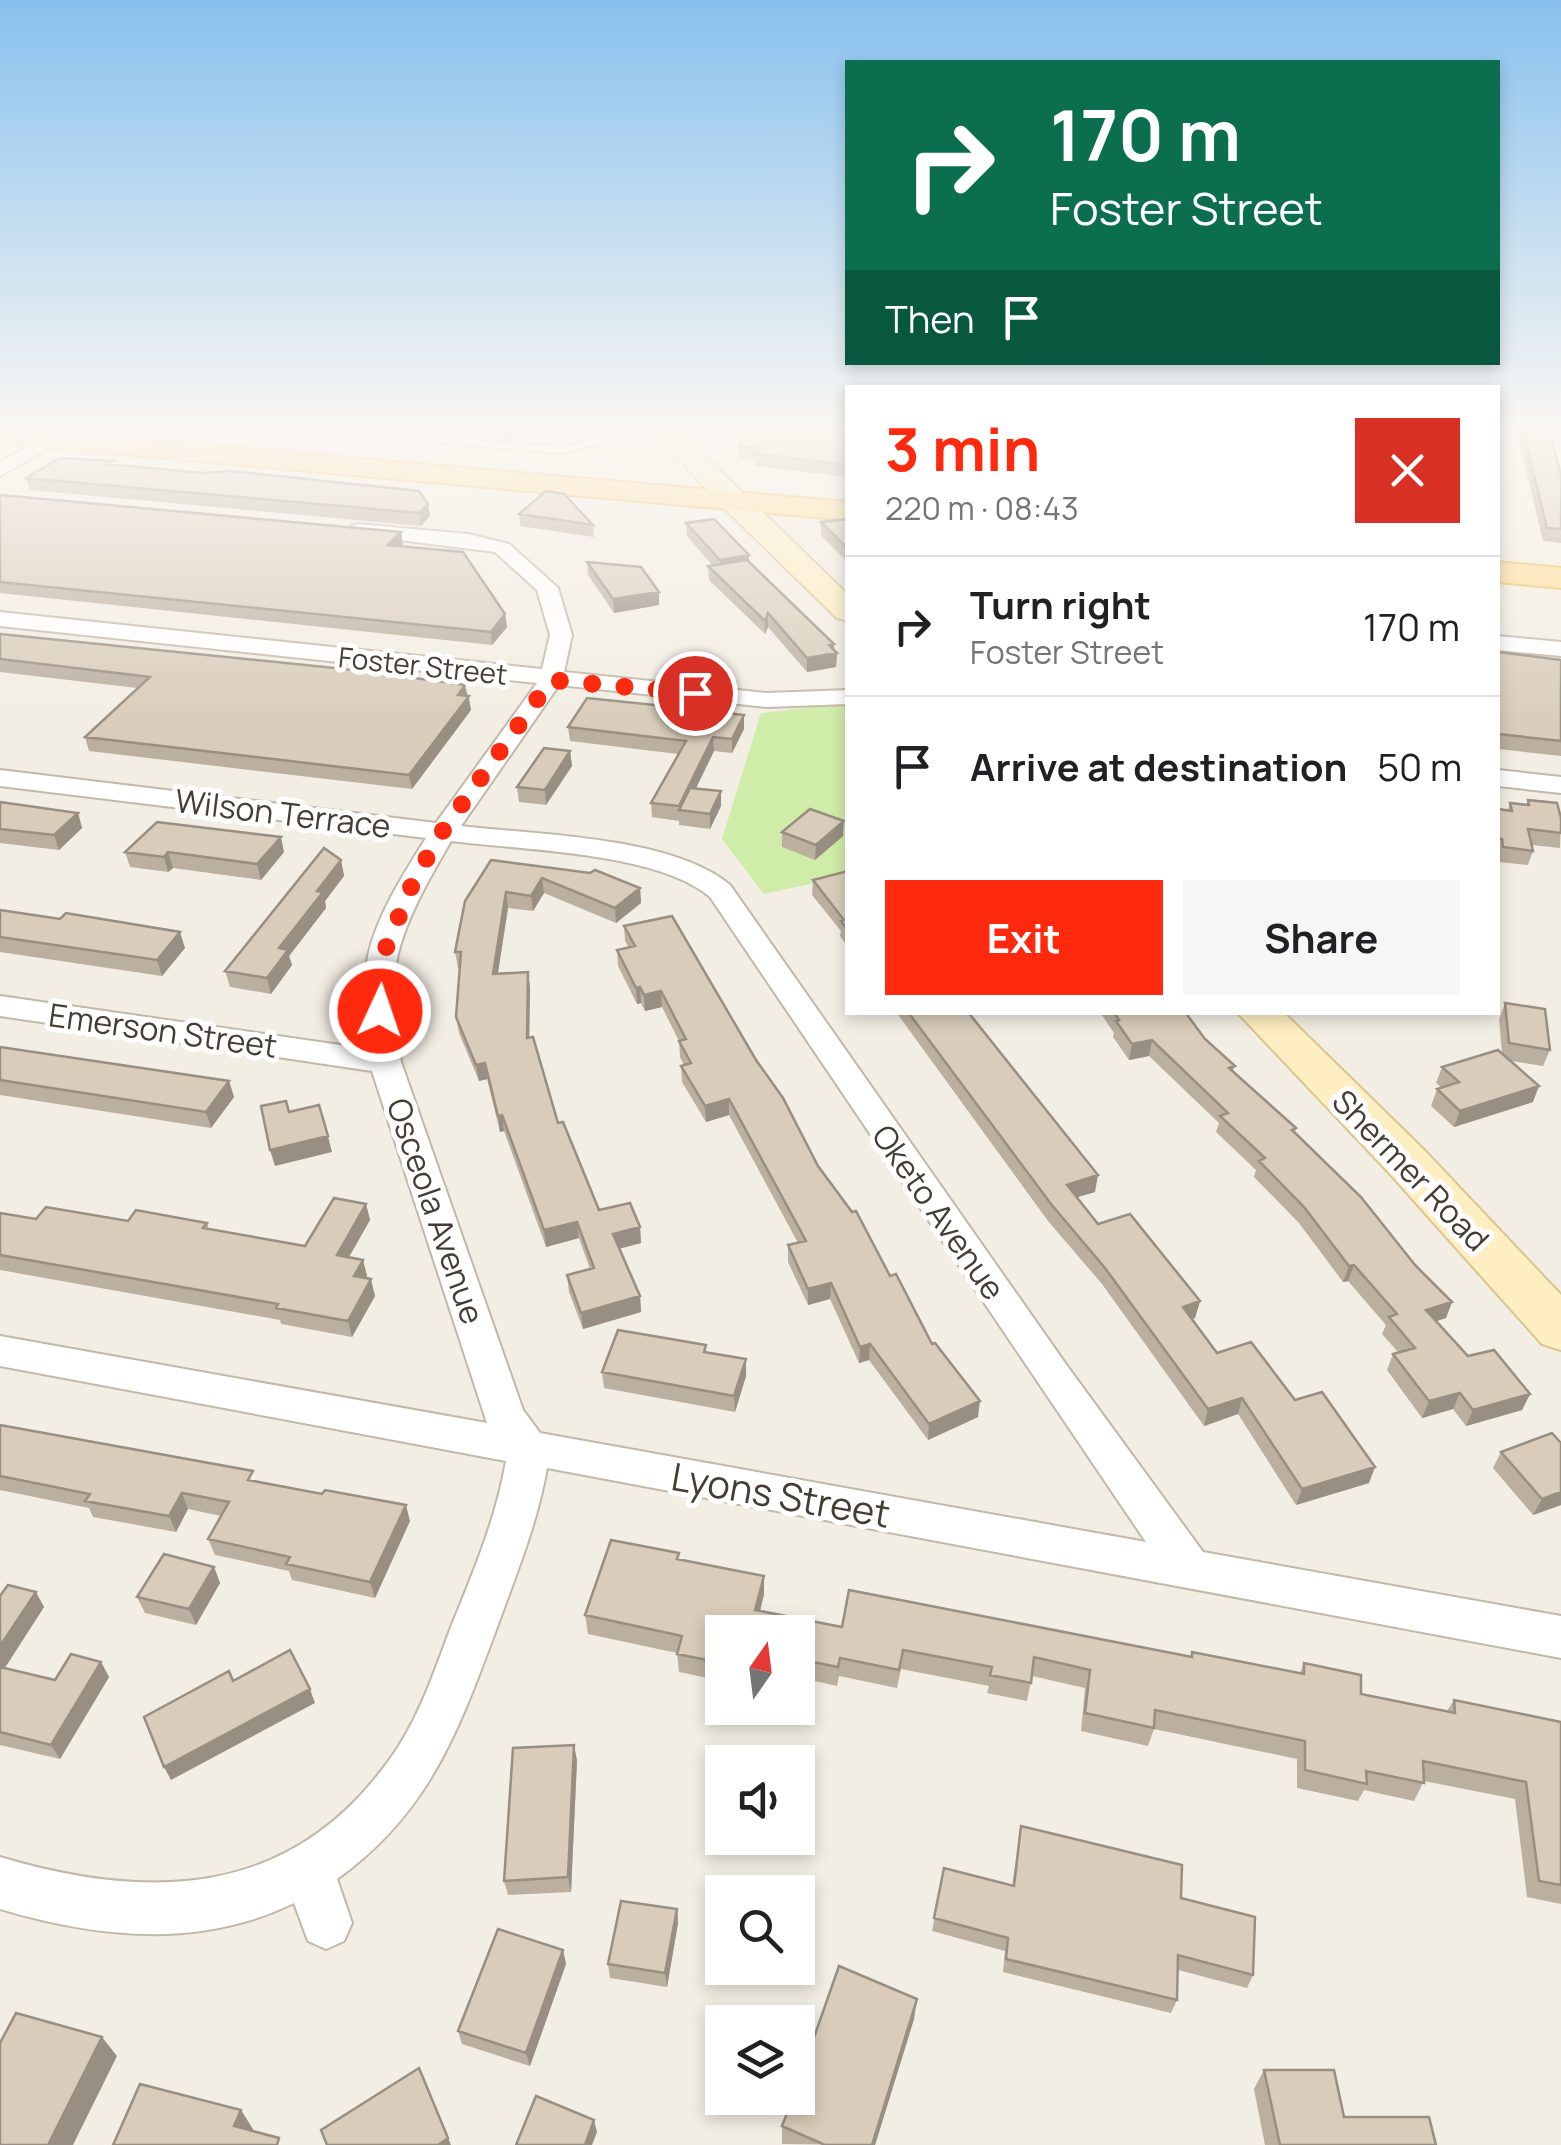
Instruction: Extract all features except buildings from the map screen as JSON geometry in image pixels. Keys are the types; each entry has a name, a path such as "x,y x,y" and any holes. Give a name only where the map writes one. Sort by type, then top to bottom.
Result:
{"main road":[{"path":"757,523 844,603"},
{"path":"1500,560 1561,566"},
{"path":"1500,572 1561,578"},
{"name":"Shermer Road","path":"1261,1015 1408,1164 1561,1329"}],"street":[{"name":"Osceola Avenue","path":"332,528 468,540 502,548 547,588 562,635 551,680 442,832 414,880 383,955 380,1011 385,1062 505,1418 529,1450"},
{"name":"Foster Street","path":"0,619 767,700 845,697"},
{"path":"1500,642 1561,649"},
{"name":"Wilson Terrace","path":"0,778 648,857 685,865"},
{"path":"1500,778 1561,785"},
{"name":"Oketo Avenue","path":"685,865 710,880 729,900 1008,1312 1188,1566"},
{"name":"Emerson Street","path":"0,1006 385,1062"},
{"name":"Lyons Street","path":"0,1351 529,1450 1188,1566 1561,1638"},
{"path":"0,1884 71,1903 123,1908 245,1898 308,1868 364,1825 408,1775 446,1702 522,1501 529,1450"},
{"path":"308,1868 326,1923"}],"green space":[{"path":"845,703 845,876 764,894 722,839 761,713"}],"route":[{"path":"380,1011 383,955 414,880 442,832 551,680 695,693"}]}
